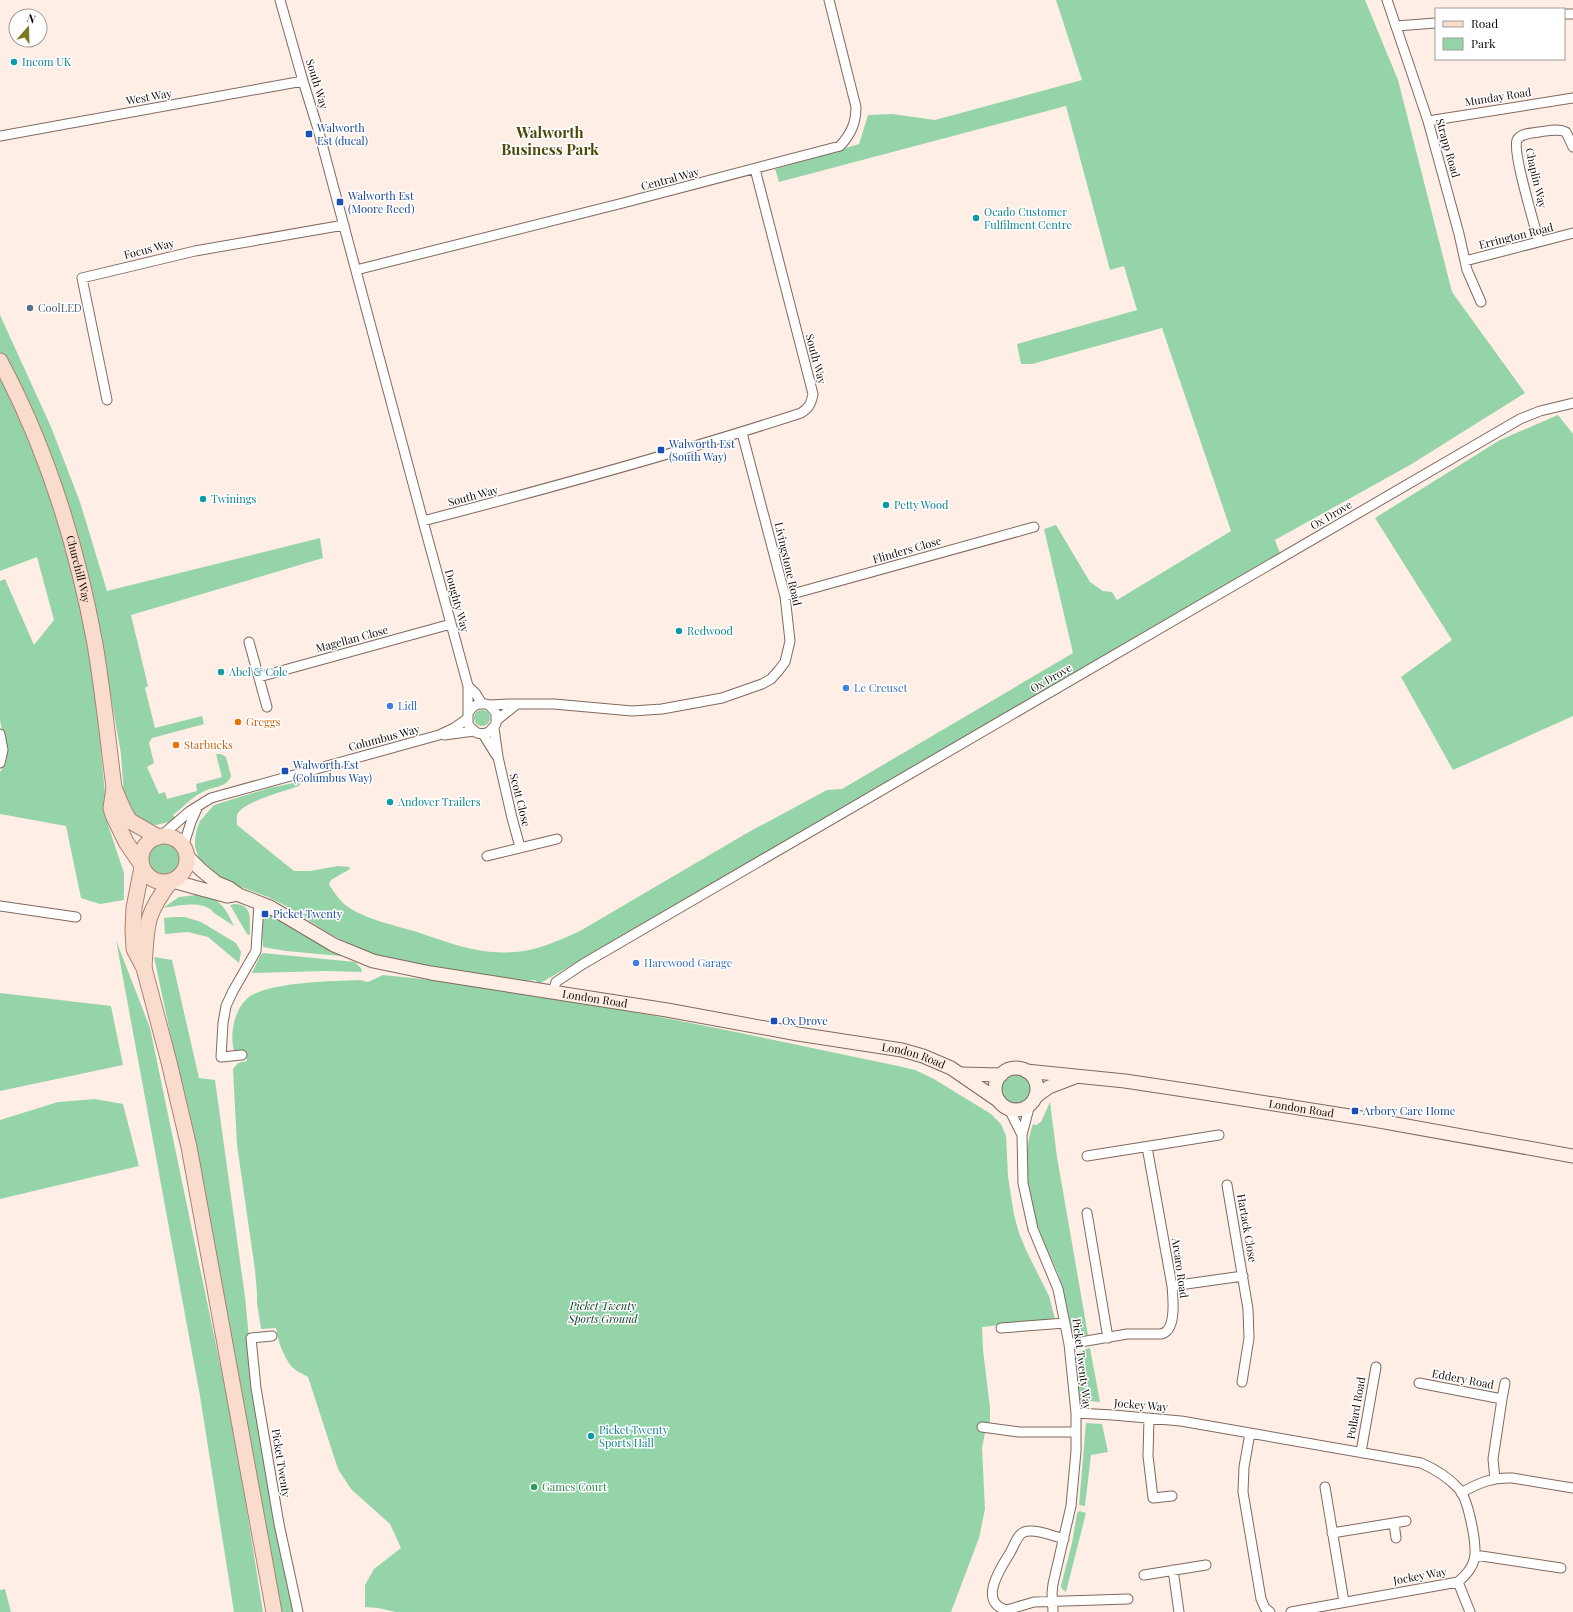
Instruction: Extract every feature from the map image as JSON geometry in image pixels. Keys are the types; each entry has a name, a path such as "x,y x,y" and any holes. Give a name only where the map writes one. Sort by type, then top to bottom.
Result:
{"main road":[{"name":"Churchill Way","path":"0,361 16,392 45,458 76,558 95,646 114,788 124,811 130,820 159,837"},
{"name":"Churchill Way","path":"114,788 111,808 113,815 126,842 142,866"},
{"path":"144,968 148,920 156,900 172,881 183,871 186,863 185,851 174,839 159,837 149,842 144,847 141,854 142,866 136,893 132,930 134,948 144,968 170,1062 192,1162 274,1612"},
{"name":"London Road","path":"185,851 211,879 229,888 238,895 259,903 291,919 334,945 368,960 431,973 902,1050 923,1056 961,1074 1004,1105"},
{"path":"142,866 145,873 153,880 164,882 172,881"},
{"name":"London Road","path":"172,881 227,896 238,895"},
{"name":"London Road","path":"961,1074 1001,1074 1013,1069 1125,1081 1321,1112 1573,1156"},
{"path":"1026,1071 1034,1080 1036,1085 1033,1101"},
{"path":"1001,1074 995,1087 996,1095 1004,1105 1020,1109 1033,1101 1049,1087 1077,1076"}],"street":[{"name":"South Way","path":"280,0 318,129 423,522 560,486 742,433 800,413 807,409 811,403 813,394 755,169"},
{"name":"Central Way","path":"356,270 840,146 852,129 856,118 856,107 829,0"},
{"name":"Strapp Road","path":"1387,0 1428,121 1465,261 1471,280 1482,302"},
{"path":"1396,26 1435,24"},
{"name":"West Way","path":"0,136 303,81"},
{"name":"Munday Road","path":"1428,121 1573,98"},
{"name":"Chaplin Way","path":"1539,242 1518,164 1516,143 1518,139 1526,134 1558,129 1566,132 1573,147"},
{"name":"Focus Way","path":"107,400 82,278 195,251 344,225"},
{"name":"Errington Road","path":"1465,261 1573,233"},
{"name":"Ox Drove","path":"552,992 556,982 590,960 1520,419 1540,411 1573,403"},
{"name":"Livingstone Road","path":"485,705 568,705 632,711 662,709 722,698 771,679 785,662 790,641 785,596 742,433"},
{"name":"Doughty Way","path":"423,522 468,686 468,716"},
{"name":"Flinders Close","path":"785,596 1034,527"},
{"name":"Magellan Close","path":"259,677 451,624"},
{"path":"249,642 267,707"},
{"name":"Doughty Way","path":"468,686 485,705"},
{"path":"496,724 496,713 485,705 476,705 468,716 471,728 478,732 489,732 517,704"},
{"name":"Columbus Way","path":"159,837 174,823 211,798 439,735 454,728 468,716"},
{"name":"Scott Close","path":"496,724 498,757 520,847"},
{"name":"Columbus Way","path":"439,735 478,732"},
{"name":"Scott Close","path":"478,732 498,757"},
{"path":"0,734 3,750 0,763"},
{"path":"185,851 191,822 198,806"},
{"path":"487,856 557,839"},
{"path":"242,1055 221,1057 223,1024 230,997 256,951 259,903"},
{"path":"0,906 76,917"},
{"path":"1022,1135 1033,1101"},
{"path":"1004,1105 1022,1135"},
{"name":"Picket Twenty Way","path":"1022,1135 1022,1170 1027,1209 1036,1239 1056,1283 1069,1344 1076,1413 1071,1506 1055,1574 1052,1600 1053,1612"},
{"path":"1087,1156 1219,1135"},
{"name":"Arcaro Road","path":"1069,1344 1128,1334 1161,1334 1168,1331 1172,1324 1172,1286 1148,1147"},
{"name":"Hartack Close","path":"1227,1185 1248,1308 1249,1338 1242,1382"},
{"path":"1087,1213 1108,1338"},
{"name":"Hartack Close","path":"1172,1286 1243,1276"},
{"path":"1001,1328 1065,1323"},
{"name":"Picket Twenty","path":"272,1336 251,1338 259,1409 279,1524 298,1612"},
{"name":"Pollard Road","path":"1361,1452 1376,1367"},
{"name":"Eddery Road","path":"1419,1383 1502,1399"},
{"name":"Eddery Road","path":"1495,1479 1493,1459 1505,1383"},
{"name":"Jockey Way","path":"1076,1413 1181,1421 1420,1463 1430,1467 1447,1478 1461,1493 1471,1522 1475,1555 1474,1562 1469,1570 1458,1582 1291,1612"},
{"path":"1149,1418 1148,1456 1153,1498 1172,1496"},
{"path":"982,1426 1019,1432 1076,1432"},
{"path":"1250,1433 1244,1467 1243,1492 1261,1599 1268,1612"},
{"path":"1461,1493 1476,1484 1495,1479 1512,1478 1573,1488"},
{"path":"1325,1487 1344,1602"},
{"path":"1332,1532 1406,1521"},
{"path":"1394,1523 1396,1538"},
{"path":"1064,1539 1032,1531 1022,1534 1002,1564 993,1585 995,1601 1001,1608 1007,1611 1034,1602 1052,1600 1128,1599"},
{"path":"1475,1555 1561,1568"},
{"path":"1144,1575 1206,1565"},
{"path":"1173,1570 1179,1612"},
{"path":"1458,1582 1470,1612"}],"green space":[{"path":"1056,0 1365,0 1398,80 1452,292 1525,393 1410,465 1275,540 1280,553 539,984 535,980 526,981 436,969 371,954 330,934 286,906 220,877 199,858 195,847 197,828 200,821 214,805 269,788 303,781 299,786 249,804 237,814 237,825 294,871 310,871 338,866 349,867 350,869 331,880 329,884 344,904 367,917 477,950 489,952 514,952 531,950 580,931 747,833 827,790 842,789 1073,653 1044,529 1056,525 1090,582 1103,591 1112,592 1117,600 1231,531 1162,328 1032,364 1021,364 1017,344 1137,310 1124,266 1110,270 1066,106 779,182 775,169 859,144 868,115 892,114 935,120 1082,80"},
{"path":"0,315 51,427 80,502 107,591 320,538 323,558 131,615 148,686 145,688 155,728 202,716 204,724 152,738 149,743 154,763 147,767 159,794 165,792 167,799 197,791 196,784 222,777 216,754 221,754 226,757 231,776 227,782 221,786 202,792 193,798 173,815 176,819 169,822 156,825 135,817 124,797 121,754 110,691 97,710 108,825 124,873 124,900 100,904 81,898 66,826 0,814 0,772 5,765 7,754 0,720 0,581 5,579 34,645 54,620 37,557 0,571"},
{"path":"1558,415 1573,434 1573,716 1453,770 1401,677 1452,640 1375,518 1500,440"},
{"path":"482,710 488,712 490,718 488,724 482,726 476,724 474,718 476,712"},
{"path":"161,844 167,844 177,851 180,860 179,866 173,873 167,876 161,876 151,869 148,863 148,857 155,847"},
{"path":"196,895 211,898 220,904 224,908 234,926 204,906 190,904 163,908 179,897"},
{"path":"230,905 241,905 248,910 250,919 250,935 247,934"},
{"path":"268,913 341,954 341,956 286,951 263,947 261,919"},
{"path":"185,917 201,922 236,943 241,952 239,963 208,937 188,932 165,934 164,918"},
{"path":"116,940 150,1028 235,1436 263,1612 234,1612 200,1396"},
{"path":"263,953 355,962 361,968 362,972 325,971 252,973"},
{"path":"154,957 172,960 199,1078 215,1080 245,1297 254,1390 296,1612 281,1612 210,1220"},
{"name":"Picket Twenty Sports Ground","path":"383,975 512,991 641,1013 915,1070 934,1079 991,1114 1001,1124 1006,1136 1008,1176 1014,1215 1026,1250 1049,1296 1055,1319 982,1327 983,1350 990,1408 990,1422 985,1433 982,1448 985,1509 979,1538 951,1612 396,1612 365,1607 365,1585 374,1569 401,1548 390,1524 351,1489 338,1469 308,1377 292,1367 289,1363 281,1348 276,1328 261,1329 257,1303 255,1270 237,1145 233,1069 238,1063 247,1061 246,1052 234,1051 232,1036 238,1011 247,998 254,994 277,987 306,983 360,980 368,982"},
{"path":"0,993 111,1006 123,1065 0,1091"},
{"path":"1013,1074 1019,1074 1029,1081 1032,1090 1031,1096 1025,1103 1019,1106 1013,1106 1003,1099 1000,1093 1000,1087 1007,1077"},
{"path":"95,1099 123,1104 139,1166 0,1199 0,1120 58,1102"},
{"path":"1050,1102 1057,1157 1088,1335 1080,1335 1076,1332 1072,1333 1059,1276 1037,1224 1027,1181 1027,1152 1033,1124 1036,1125 1041,1122"},
{"path":"1090,1348 1100,1402 1080,1400 1076,1354 1079,1354 1080,1350"},
{"path":"1086,1423 1102,1424 1108,1452 1091,1455 1085,1506 1079,1505"},
{"path":"1080,1511 1086,1513 1066,1592 1061,1586 1072,1543 1077,1514"},
{"path":"5,1589 11,1612 0,1612 0,1590"}],"place":[{"name":"Incom UK","path":"14,62"},
{"name":"Walworth Est (ducal)","path":"309,134"},
{"name":"Walworth Est (Moore Reed)","path":"340,202"},
{"name":"Ocado Customer Fulfilment Centre","path":"976,218"},
{"name":"CoolLED","path":"30,308"},
{"name":"Walworth Est (South Way)","path":"661,450"},
{"name":"Twinings","path":"203,499"},
{"name":"Petty Wood","path":"886,505"},
{"name":"Redwood","path":"679,631"},
{"name":"Abel & Cole","path":"221,672"},
{"name":"Le Creuset","path":"846,688"},
{"name":"Lidl","path":"390,706"},
{"name":"Greggs","path":"238,722"},
{"name":"Starbucks","path":"176,745"},
{"name":"Walworth Est (Columbus Way)","path":"285,771"},
{"name":"Andover Trailers","path":"390,802"},
{"name":"Picket Twenty","path":"265,914"},
{"name":"Harewood Garage","path":"636,963"},
{"name":"Ox Drove","path":"774,1021"},
{"name":"Arbory Care Home","path":"1355,1111"},
{"name":"Picket Twenty Sports Hall","path":"591,1436"},
{"name":"Games Court","path":"534,1487"}],"district":[{"name":"Walworth Business Park","path":"550,142"}]}
